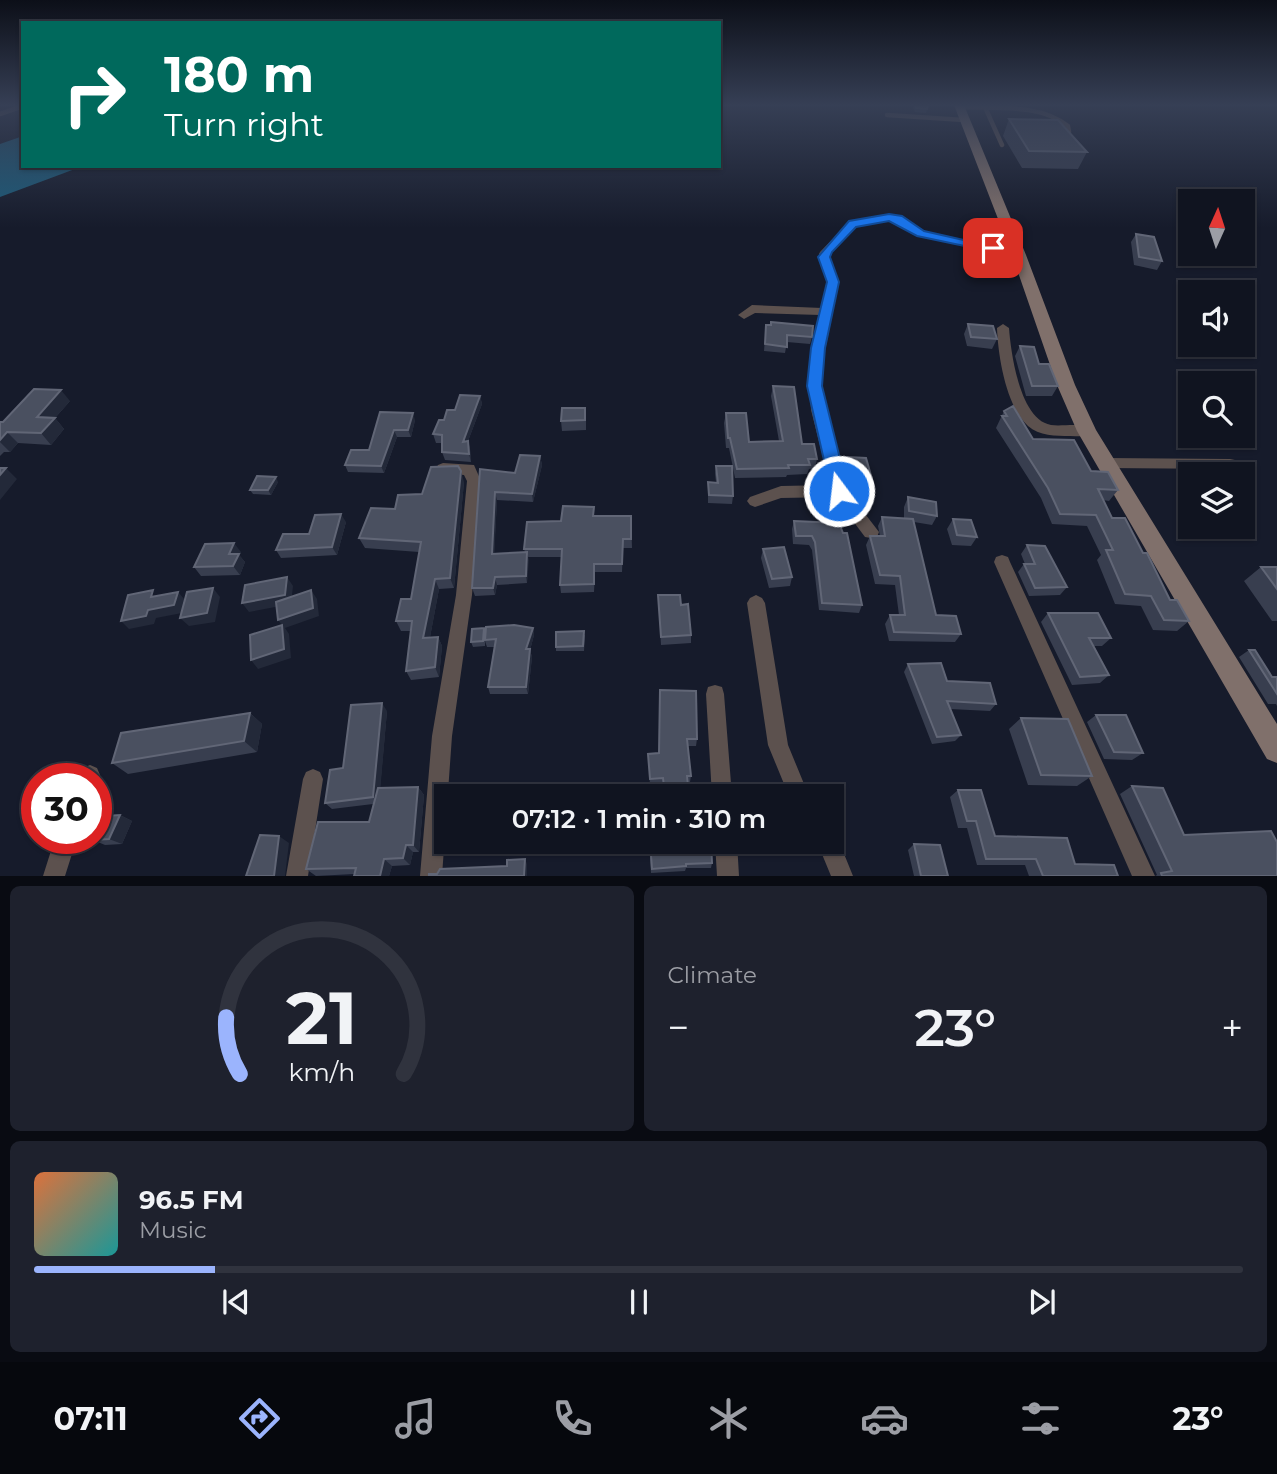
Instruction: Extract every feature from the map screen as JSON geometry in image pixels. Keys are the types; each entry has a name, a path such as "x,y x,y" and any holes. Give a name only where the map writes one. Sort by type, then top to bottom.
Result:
{"street":[{"path":"975,146 1019,255 1066,386 1087,430 1277,749"},
{"path":"871,532 839,491 814,386 833,282 824,254 853,224 893,218 921,233 1019,255"},
{"path":"744,315 752,309 826,312"},
{"path":"1003,328 1003,344 1012,382 1032,421 1042,428 1087,430"},
{"path":"1106,463 1178,464"},
{"path":"430,469 465,468 471,471 474,481 464,595 442,736 431,876"},
{"path":"755,501 781,492 839,491"},
{"path":"1002,562 1144,876"},
{"path":"756,603 778,745 794,784"},
{"path":"715,694 721,784"},
{"path":"297,876 313,779"},
{"path":"54,876 61,854"},
{"path":"727,854 729,876"},
{"path":"833,854 842,876"}],"water":[{"path":"0,146 21,146 21,168 78,168 0,197"}],"building":[{"path":"1026,146 1081,146 1087,152 1029,151"},
{"path":"1136,234 1154,237 1162,261 1139,257"},
{"path":"771,322 813,326 812,337 787,335 787,347 765,344 766,325 771,325"},
{"path":"968,324 993,326 997,339 971,337"},
{"path":"1020,346 1034,347 1039,364 1049,364 1058,386 1032,386"},
{"path":"773,386 794,387 802,444 814,444 817,459 808,459 810,465 788,465 789,468 737,469 728,438 726,413 746,413 749,442 783,441"},
{"path":"34,389 61,390 37,417 55,418 41,433 7,432 0,440 0,422"},
{"path":"460,395 480,396 463,442 468,441 469,454 442,452 442,435 433,434 439,420 444,420 447,410 455,410"},
{"path":"1013,406 1033,439 1074,440 1091,471 1108,472 1118,490 1098,489 1112,518 1125,518 1143,553 1147,553 1170,600 1177,600 1189,621 1164,620 1151,596 1125,594 1106,550 1113,550 1096,515 1060,514 1048,488 1002,416 1007,416 1004,411"},
{"path":"562,408 585,408 585,420 561,421"},
{"path":"380,412 413,413 408,430 394,430 381,466 345,465 351,450 369,450"},
{"path":"520,455 540,456 532,494 495,492 492,554 527,552 526,576 495,577 493,588 472,588 480,469 515,473"},
{"path":"847,457 866,458 874,486 857,485"},
{"path":"458,466 461,471 450,578 435,579 423,638 438,637 435,667 406,671 412,621 396,621 401,599 411,599 421,542 359,538 371,508 395,509 398,495 422,494 431,467"},
{"path":"716,466 732,466 733,496 709,495 708,482 718,483"},
{"path":"257,476 276,477 268,490 250,490"},
{"path":"908,497 936,502 937,516 909,511"},
{"path":"563,506 594,507 593,516 631,516 631,539 623,539 622,564 594,564 594,584 560,585 562,549 524,549 527,522 561,521"},
{"path":"341,514 332,547 276,550 283,534 309,534 315,515"},
{"path":"882,517 913,519 936,615 956,616 961,634 894,632 890,615 905,615 900,576 880,575 870,536 885,536"},
{"path":"953,519 971,520 977,537 957,535"},
{"path":"794,521 839,523 843,533 847,533 862,605 822,603 815,542 812,536 796,536"},
{"path":"234,543 229,554 239,554 233,566 194,567 205,544"},
{"path":"1027,545 1045,546 1067,587 1035,588 1024,564 1035,564"},
{"path":"784,547 792,577 772,579 763,549"},
{"path":"1261,567 1277,567 1277,589"},
{"path":"287,577 285,595 242,603 245,585"},
{"path":"213,588 207,613 180,618 187,592"},
{"path":"153,590 151,597 178,592 174,605 148,610 146,616 121,621 128,595"},
{"path":"311,590 313,608 278,620 276,602"},
{"path":"658,595 680,595 681,605 688,604 691,635 661,637"},
{"path":"1048,613 1098,613 1111,638 1089,638 1109,675 1080,677"},
{"path":"282,625 284,649 251,660 250,635"},
{"path":"514,625 533,628 526,649 530,649 526,687 488,687 496,639 485,640 486,627"},
{"path":"484,628 483,641 471,642 472,629"},
{"path":"584,631 583,646 556,647 556,632"},
{"path":"1249,650 1255,650 1272,677 1277,677 1277,694"},
{"path":"941,663 947,681 990,683 996,704 947,701 961,735 937,737 908,664"},
{"path":"660,690 696,691 697,739 687,739 691,776 687,776 688,784 664,784 663,778 650,779 648,754 659,753"},
{"path":"382,703 373,797 325,803 330,770 343,768 351,705"},
{"path":"250,713 244,741 112,763 121,733"},
{"path":"1096,715 1126,715 1143,753 1114,752"},
{"path":"1021,718 1068,719 1092,776 1041,775"},
{"path":"1132,786 1163,788 1184,835 1271,831 1277,842 1277,876 1162,876 1161,873 1172,871"},
{"path":"418,787 413,845 406,845 403,858 384,859 380,876 354,876 356,868 306,869 318,822 369,822 378,788"},
{"path":"958,790 981,790 995,836 1067,838 1075,864 1114,865 1118,876 1043,876 1036,859 986,859 976,821 967,821"},
{"path":"120,815 112,832 112,816"},
{"path":"260,835 279,836 274,876 246,876"},
{"path":"914,844 940,845 948,876 921,876"},
{"path":"651,854 712,854 712,863 652,869"},
{"path":"525,859 524,876 429,876 437,874 440,869 507,866 507,860"}],"route":[{"path":"839,491 814,386 818,348 833,282 824,257 826,251 835,244 846,228 853,224 889,217 898,219 921,233 993,248"}]}
